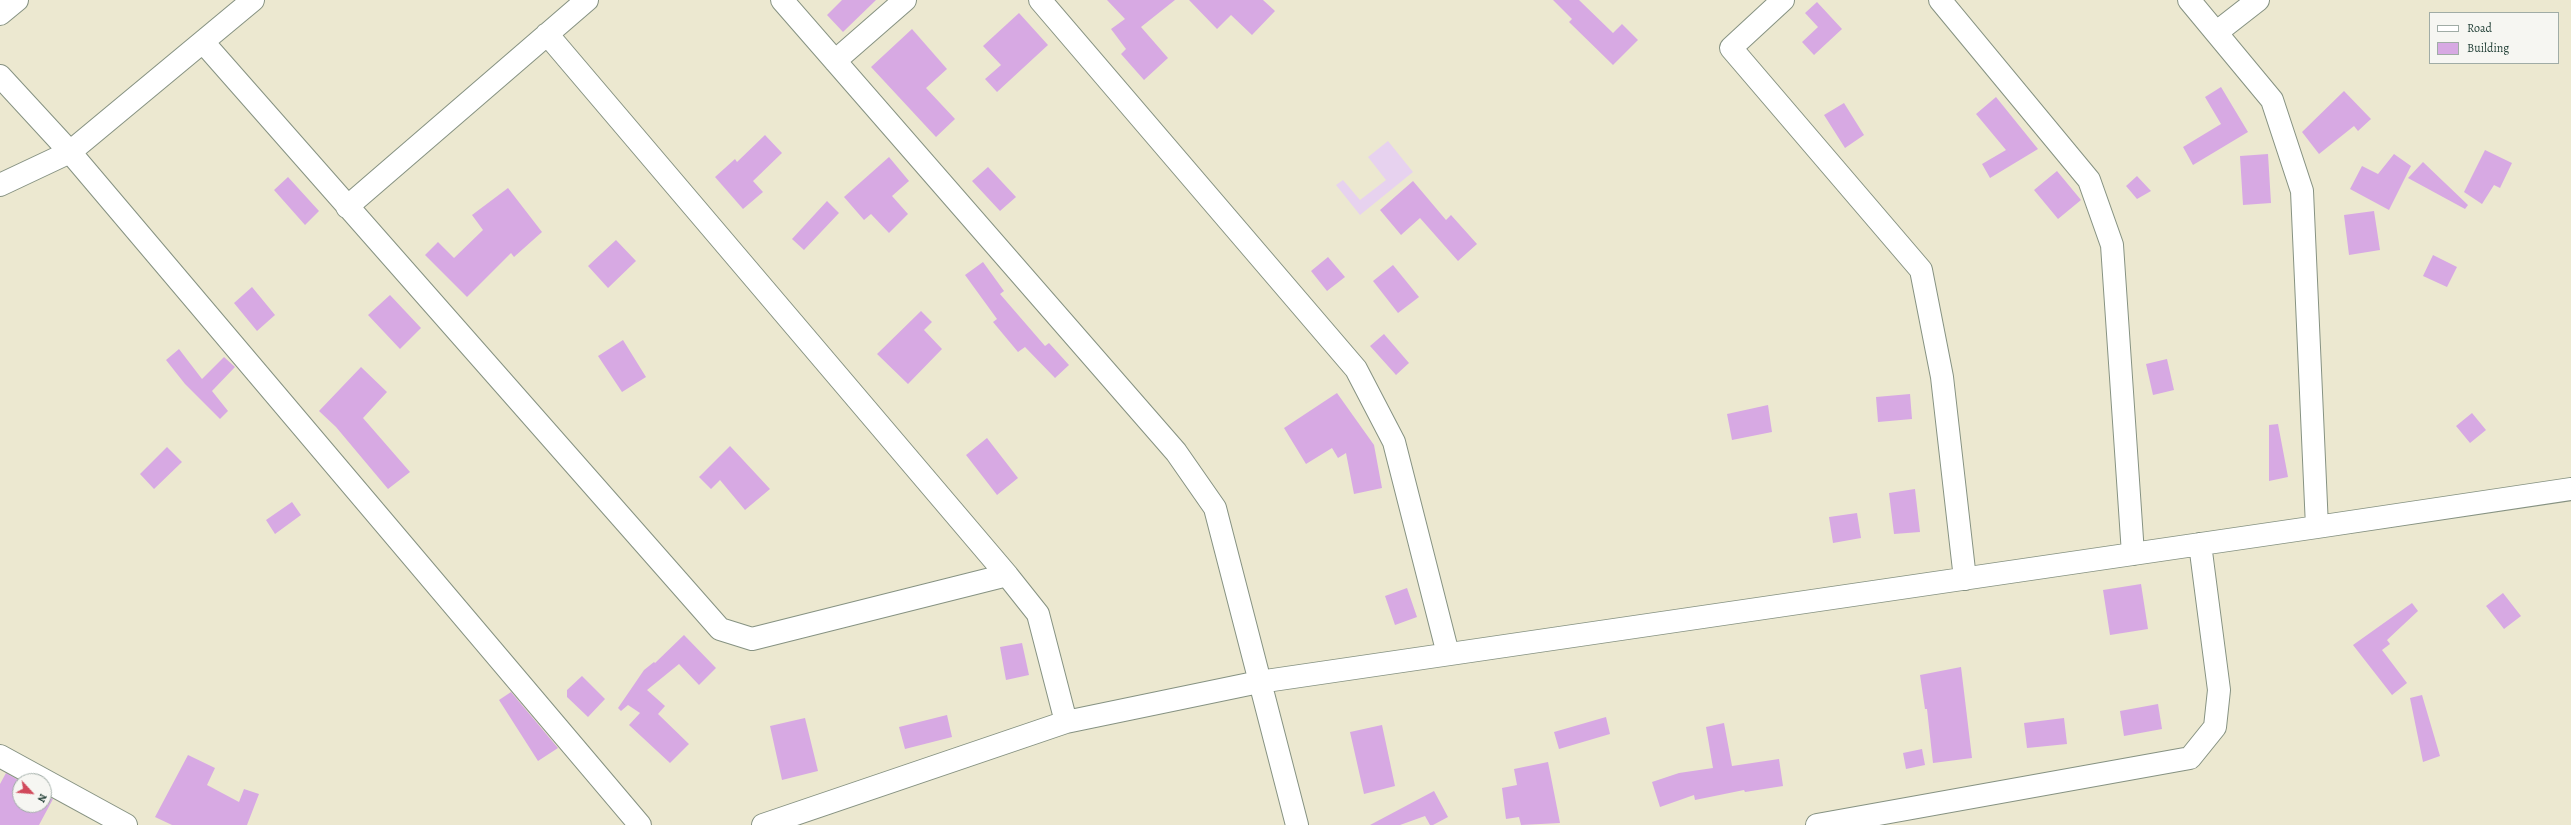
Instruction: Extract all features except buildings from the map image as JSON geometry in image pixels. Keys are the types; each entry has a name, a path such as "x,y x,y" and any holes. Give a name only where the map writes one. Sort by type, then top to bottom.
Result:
{"street":[{"path":"0,14 17,0"},
{"path":"0,185 70,152 253,0"},
{"path":"347,207 586,0"},
{"path":"782,0 1176,452 1215,508 1297,825"},
{"path":"835,60 905,0"},
{"path":"1040,0 1356,369 1394,442 1448,654"},
{"path":"1783,0 1731,48 1921,270 1942,377 1965,578"},
{"path":"1940,0 2089,180 2112,245 2133,554"},
{"path":"2189,0 2272,100 2302,191 2317,527"},
{"path":"2217,32 2258,0"},
{"path":"547,34 1007,575 1038,614 1066,722"},
{"path":"203,42 720,629 752,639 1007,575"},
{"path":"0,76 70,152 640,825"},
{"path":"763,825 1066,722 1259,682 2571,489"},
{"path":"1817,825 2190,758 2215,727 2219,690 2200,544"},
{"path":"0,756 126,825"}],"shaded area":[{"path":"1388,141 1413,172 1360,215 1336,185 1343,180 1360,200 1386,180 1368,157"}]}
